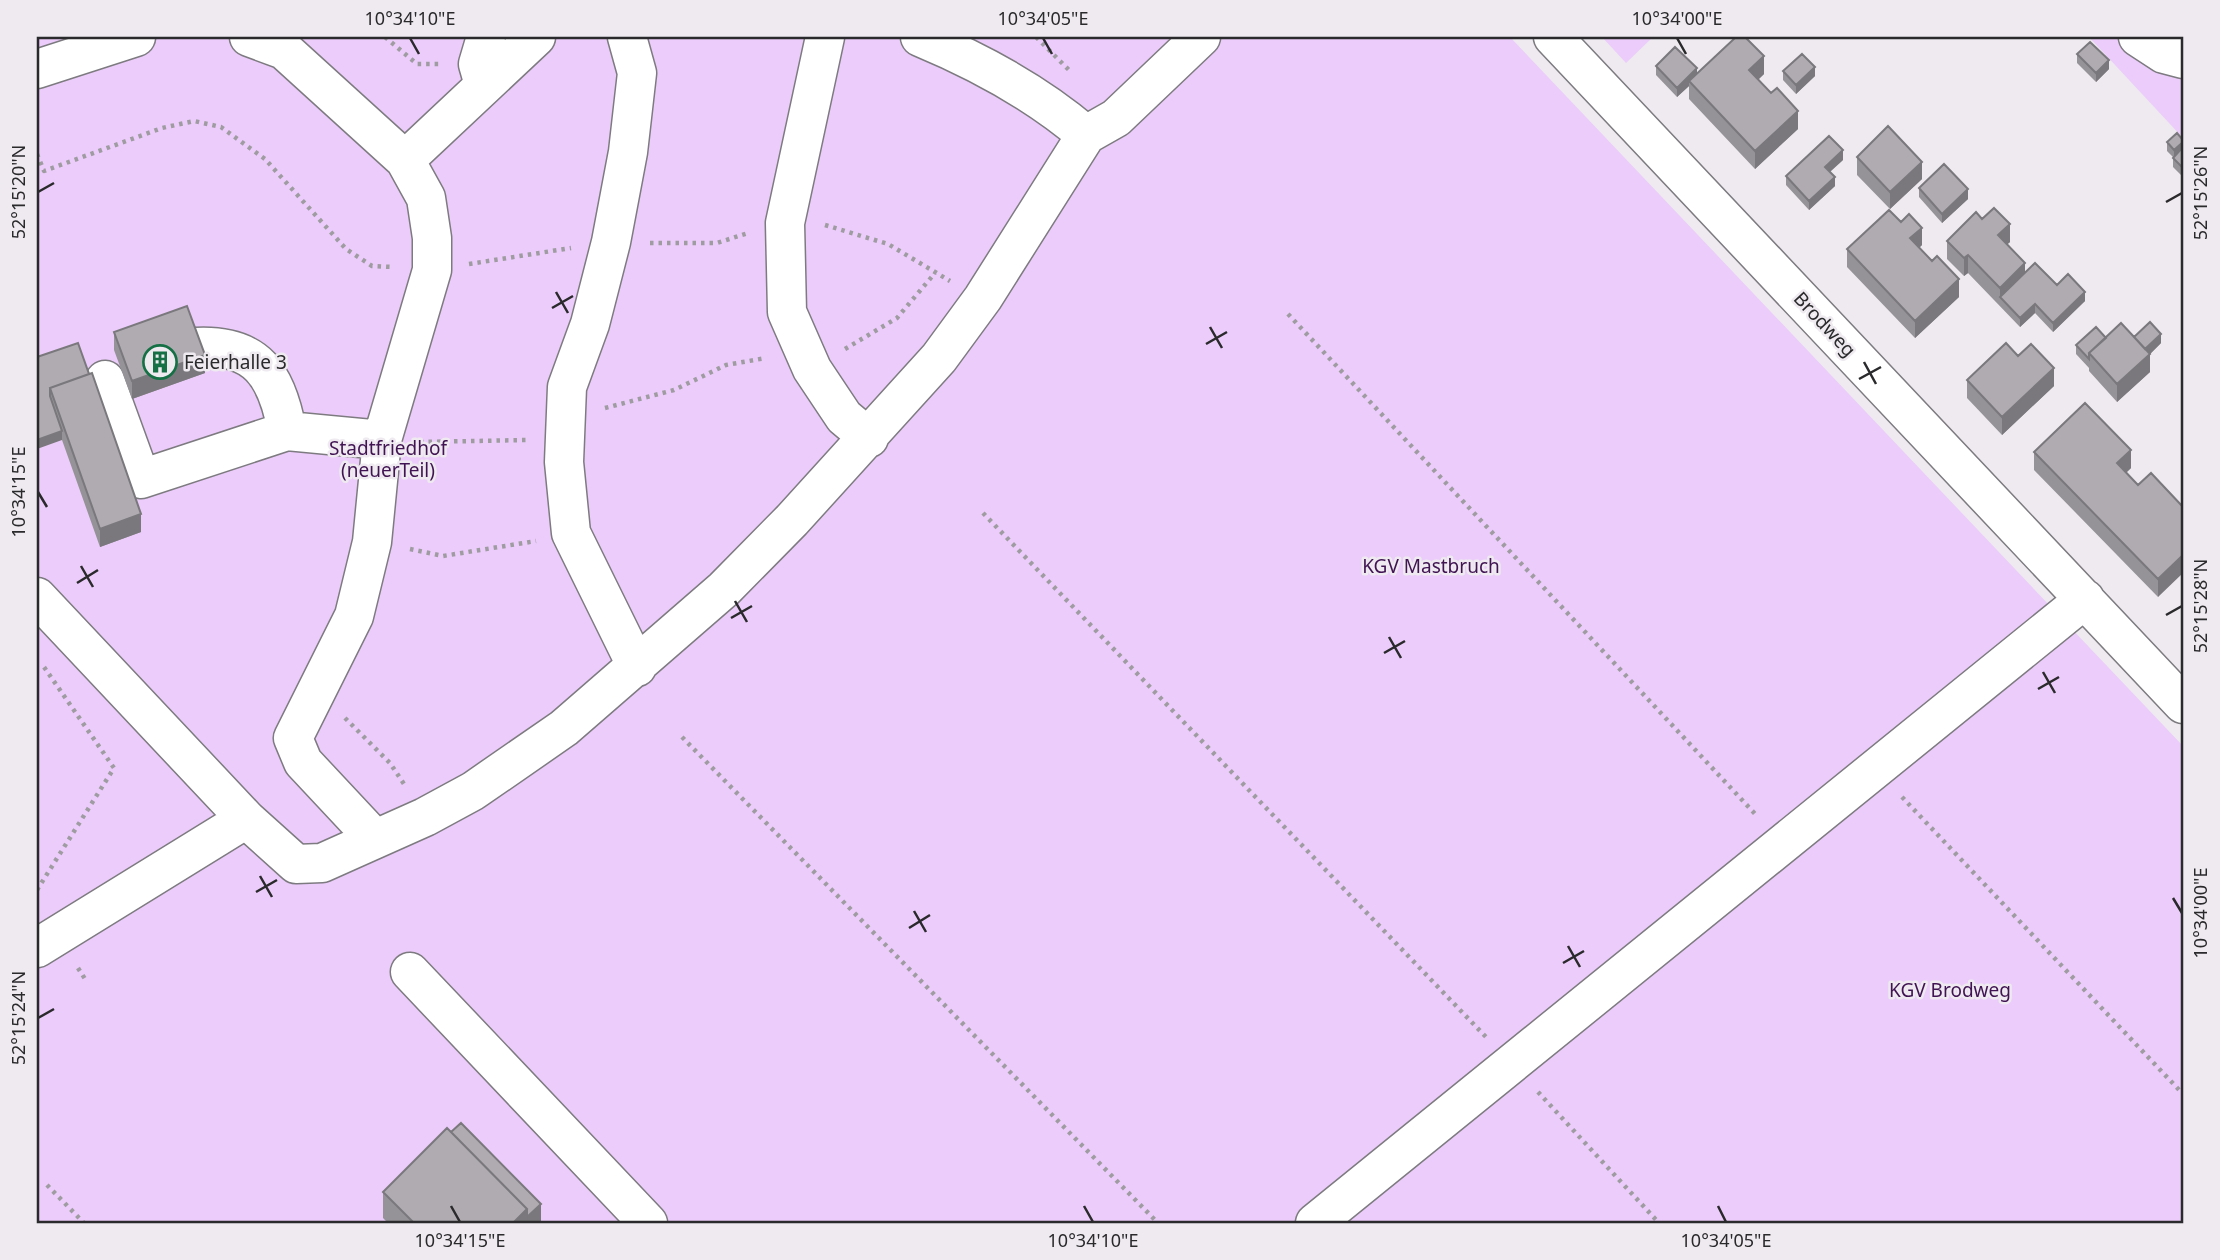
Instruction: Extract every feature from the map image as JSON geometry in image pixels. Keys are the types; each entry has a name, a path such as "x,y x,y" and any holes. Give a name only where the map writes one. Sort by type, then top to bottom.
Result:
{"street":[{"path":"37,69 136,37"},
{"path":"249,37 284,50 405,160 426,198 432,238 432,270 382,440 372,542 354,616 318,694 293,738 303,762 375,839"},
{"path":"405,160 483,62 536,37"},
{"path":"627,37 637,73 628,152 611,242 590,324 567,387 564,462 571,533 636,667"},
{"path":"825,37 785,223 787,312 806,360 844,417 869,438"},
{"path":"920,37 979,61 1062,114 1086,135"},
{"path":"37,597 246,819 296,864 322,863 425,817 473,791 564,728 724,589 869,438 939,358 983,298 1086,135 1116,118 1201,37"},
{"name":"Brodweg","path":"1553,37 2183,704"},
{"path":"2138,37 2164,54 2183,59"},
{"path":"196,347 218,346 244,355 263,368 281,397 287,431"},
{"path":"105,380 141,479 287,431 382,440"},
{"path":"1315,1223 1874,768 2085,600"},
{"path":"37,947 246,819"},
{"path":"410,972 648,1223"}],"path":[{"path":"385,37 417,64 483,62"},
{"path":"37,154 44,171 162,128 194,121 221,127 265,159 346,250 372,266 432,270 611,242 717,243 785,223 821,223 888,244 983,298"},
{"path":"382,440 501,442 566,427 674,390 726,365 806,360 897,318 935,273"},
{"path":"1288,314 1782,843"},
{"path":"983,513 1511,1063 1658,1223"},
{"path":"372,542 443,556 542,540"},
{"path":"37,890 114,768 44,667"},
{"path":"318,694 390,763 425,817"},
{"path":"682,737 1158,1223"},
{"path":"1874,768 2183,1094"},
{"path":"47,1185 84,1223"}],"green space":[{"path":"37,37 1510,37 2183,746 2183,1223 37,1223"},
{"path":"1602,37 1653,37 1626,63"},
{"path":"2089,37 2183,37 2183,138"}],"building":[{"path":"1736,37 1745,37 1764,56 1749,70 1771,93 1777,88 1798,111 1755,151 1689,81"},
{"path":"2090,42 2109,60 2096,73 2077,54"},
{"path":"1675,47 1697,68 1677,88 1656,66"},
{"path":"1802,54 1815,67 1796,85 1783,71"},
{"path":"1888,126 1922,162 1890,192 1857,157"},
{"path":"2177,133 2183,142 2174,150 2167,142"},
{"path":"1829,136 1843,150 1825,167 1835,177 1809,201 1786,176"},
{"path":"2183,147 2183,168 2173,158"},
{"path":"1944,164 1968,189 1942,214 1919,188"},
{"path":"1994,208 2010,224 1998,235 2025,263 2000,288 1968,255 1964,258 1947,241 1976,212 1982,219"},
{"path":"1889,210 1901,222 1909,214 1922,228 1910,238 1932,261 1937,256 1959,279 1915,321 1847,249"},
{"path":"2035,263 2057,285 2068,274 2085,292 2053,323 2035,304 2020,318 2000,297"},
{"name":"Feierhalle 3","path":"187,306 205,355 132,381 114,332"},
{"path":"2150,322 2161,334 2145,349 2134,337"},
{"path":"2121,323 2150,354 2117,384 2089,353"},
{"path":"2096,327 2106,338 2089,353 2089,359 2076,345"},
{"path":"78,343 89,374 50,388 50,396 62,431 37,440 37,357"},
{"path":"2006,343 2018,356 2031,344 2054,368 2002,417 1967,380"},
{"path":"92,373 141,514 100,529 50,388"},
{"path":"2085,403 2131,450 2117,463 2138,485 2151,473 2183,507 2183,555 2158,579 2034,452"},
{"path":"461,1123 541,1204 527,1217 527,1209 451,1132"},
{"path":"447,1128 527,1209 513,1223 414,1223 383,1192"}],"place":[{"name":"Feierhalle 3","path":"160,362"}],"park label":[{"name":"Stadtfriedhof (neuerTeil)","path":"388,459"},
{"name":"KGV Mastbruch","path":"1431,566"},
{"name":"KGV Brodweg","path":"1950,990"}]}
